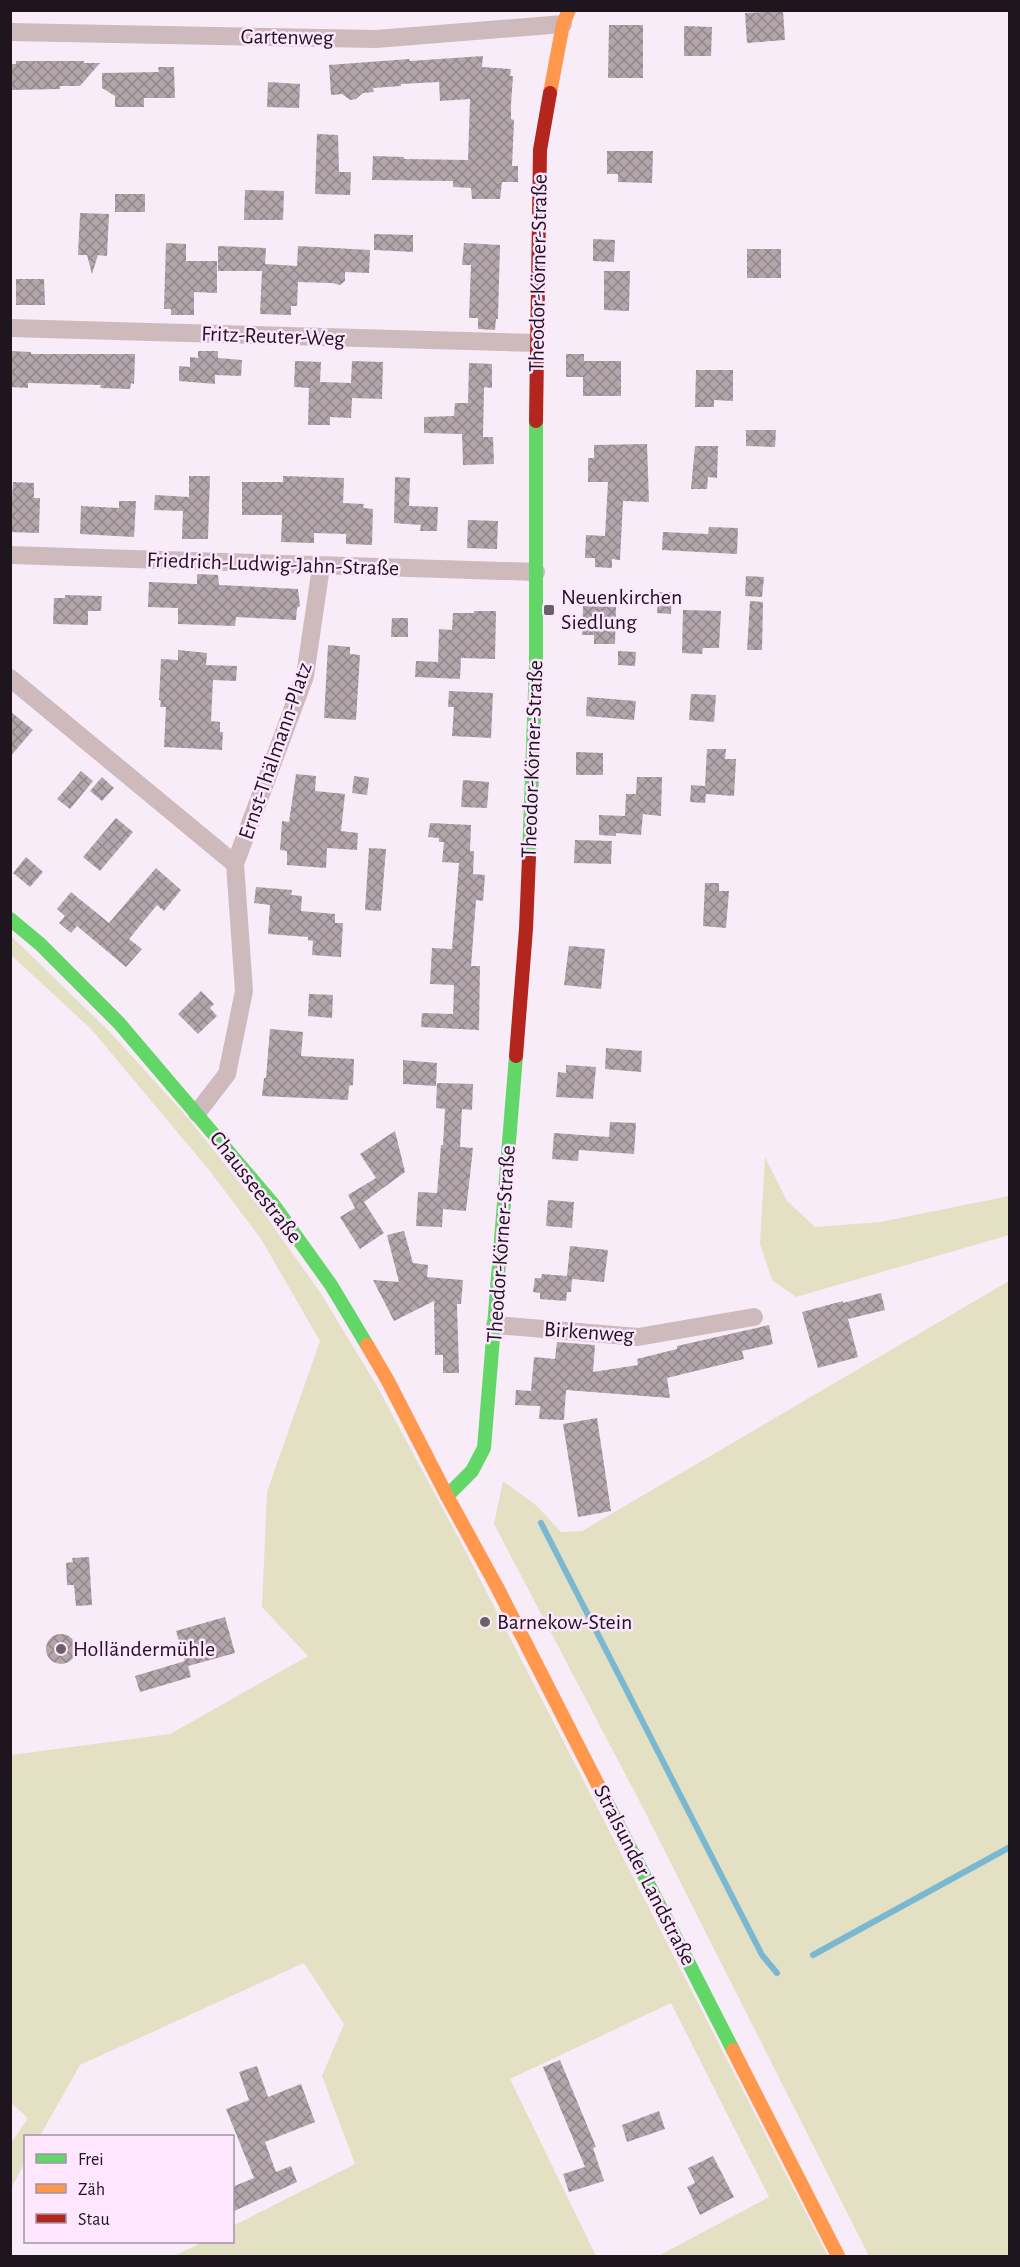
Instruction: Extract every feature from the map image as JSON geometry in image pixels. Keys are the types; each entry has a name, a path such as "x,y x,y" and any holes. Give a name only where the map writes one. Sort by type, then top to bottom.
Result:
{"main road":[{"name":"Theodor-Körner-Straße","path":"447,1496 472,1471 484,1448 495,1325 526,929 535,679 540,150 566,17"},
{"name":"Chausseestraße","path":"10,919 40,944 119,1023 273,1204 331,1285 388,1382 447,1496"},
{"name":"Stralsunder Landstraße","path":"447,1496 502,1597 838,2256"}],"street":[{"name":"Gartenweg","path":"10,32 376,39 566,17"},
{"name":"Fritz-Reuter-Weg","path":"10,328 537,343"},
{"name":"Friedrich-Ludwig-Jahn-Straße","path":"10,555 321,567 536,572"},
{"name":"Ernst-Thälmann-Platz","path":"197,1113 227,1074 244,991 236,864 305,676 321,567"},
{"name":"Ernst-Thälmann-Platz","path":"10,678 236,864"},
{"name":"Birkenweg","path":"495,1325 638,1337 754,1317"}],"shaded area":[{"path":"11,936 109,1031 188,1118 263,1212 320,1292 377,1386 466,1552 828,2256 658,2256 769,2197 671,2003 510,2079 596,2256 174,2256 201,2243 234,2243 234,2225 355,2164 322,2076 344,2024 304,1963 80,2065 41,2135 24,2135 24,2164 11,2189 11,2143 28,2118 10,2102 11,1755 170,1734 308,1656 262,1607 267,1492 320,1341 261,1239 209,1170 91,1029 11,955"},
{"path":"765,1157 787,1201 815,1227 880,1222 1009,1196 1009,1235 796,1297 772,1280 760,1244"},
{"path":"1009,1281 1009,2256 869,2256 643,1808 494,1524 503,1481 537,1506 561,1532 582,1531"}],"building":[{"path":"783,11 785,40 747,43 745,13"},
{"path":"609,25 643,25 643,78 608,78"},
{"path":"684,26 712,27 711,56 684,56"},
{"path":"483,56 482,67 511,69 510,76 513,76 512,166 518,166 518,182 502,182 500,199 472,199 471,188 453,187 453,181 372,180 373,156 468,160 470,99 440,101 439,82 373,88 374,92 363,93 356,99 350,100 342,94 331,95 329,65"},
{"path":"16,61 100,63 80,86 60,86 60,89 10,90 10,64 16,64"},
{"path":"158,67 174,67 175,98 144,98 144,107 115,107 115,96 102,88 102,73 159,72"},
{"path":"268,82 300,84 299,108 267,107"},
{"path":"317,134 338,135 339,172 351,172 350,195 315,194"},
{"path":"607,151 653,151 652,183 618,182 618,174 607,174"},
{"path":"245,190 284,191 283,220 244,220"},
{"path":"115,194 145,194 145,212 115,212"},
{"path":"80,213 109,214 107,256 98,255 92,274 87,255 78,255"},
{"path":"374,234 413,235 413,252 374,250"},
{"path":"593,239 615,240 614,262 593,261"},
{"path":"166,243 186,244 186,261 217,261 217,293 194,292 194,315 171,315 171,309 164,309"},
{"path":"464,243 500,245 498,319 496,319 495,330 478,329 478,318 469,318 471,265 462,265"},
{"path":"218,246 266,248 265,264 297,266 298,246 370,250 369,273 345,272 345,281 340,285 298,282 297,306 291,306 291,315 260,314 262,271 218,271"},
{"path":"747,249 781,249 781,278 747,278"},
{"path":"604,271 630,271 629,311 604,310"},
{"path":"16,279 44,279 45,305 16,305"},
{"path":"10,351 31,352 31,354 135,354 134,384 131,383 130,389 100,388 101,385 28,383 28,388 11,387"},
{"path":"198,351 218,351 218,358 242,360 241,376 215,375 215,384 179,381 179,366 190,367 190,357 198,358"},
{"path":"566,354 584,354 584,361 621,361 621,396 583,396 583,377 566,377"},
{"path":"295,361 321,362 320,382 351,383 352,361 383,362 382,399 352,398 351,418 330,417 330,425 308,425 309,388 294,387"},
{"path":"469,363 492,364 492,388 484,387 483,437 493,437 494,464 463,465 462,434 424,433 424,417 454,416 455,403 468,403"},
{"path":"696,370 733,370 733,401 714,400 714,407 695,407"},
{"path":"746,430 776,430 775,447 746,446"},
{"path":"647,444 649,502 623,501 620,560 612,559 612,568 595,567 595,558 585,558 586,535 605,536 608,482 588,482 588,458 594,458 594,445"},
{"path":"695,446 718,446 717,478 708,477 707,489 691,489"},
{"path":"189,476 210,476 208,539 182,539 183,511 154,510 155,495 189,497"},
{"path":"283,476 344,478 343,503 364,504 363,508 373,509 372,545 346,544 346,534 314,533 314,543 281,542 282,515 242,515 242,482 283,482"},
{"path":"395,477 410,478 409,506 438,507 437,531 420,531 421,525 394,523"},
{"path":"13,482 34,483 34,498 40,498 39,533 10,532"},
{"path":"119,501 136,501 134,537 80,534 81,506 119,508"},
{"path":"468,520 498,521 497,549 467,548"},
{"path":"709,527 738,528 737,554 662,550 663,532 708,534"},
{"path":"197,574 218,575 219,585 298,589 300,606 297,608 296,620 236,617 235,626 178,624 178,608 148,607 149,582 197,584"},
{"path":"746,576 764,577 762,597 745,596"},
{"path":"658,592 672,592 671,614 657,613"},
{"path":"65,595 102,596 101,611 88,611 88,625 53,624 54,598 65,598"},
{"path":"750,601 763,602 762,650 747,650"},
{"path":"583,606 616,607 615,644 594,644 594,635 582,635"},
{"path":"683,610 721,611 719,648 703,648 702,654 682,653"},
{"path":"474,611 496,611 495,659 461,658 460,679 415,677 416,661 438,662 439,629 452,630 453,613 474,613"},
{"path":"392,618 408,618 408,637 391,637"},
{"path":"328,645 350,647 350,654 360,655 356,720 324,718"},
{"path":"178,650 207,653 206,665 237,666 236,681 213,680 211,721 220,722 220,732 223,732 222,750 164,747 166,707 160,707 161,701 159,700 161,659 178,660"},
{"path":"618,651 636,652 635,666 618,665"},
{"path":"449,691 493,693 491,738 452,736 454,707 448,707"},
{"path":"691,694 716,695 714,722 689,720"},
{"path":"587,697 636,701 634,720 586,716"},
{"path":"10,711 33,730 10,757"},
{"path":"707,749 726,749 725,759 736,759 734,796 706,794 705,803 690,802 691,785 705,786"},
{"path":"576,752 603,753 603,775 576,775"},
{"path":"81,771 93,781 70,809 57,799"},
{"path":"296,774 316,776 315,791 345,794 341,831 358,833 357,850 327,848 326,868 287,865 287,851 280,850 282,821 289,822"},
{"path":"354,776 369,778 367,795 352,793"},
{"path":"102,777 114,788 102,801 90,791"},
{"path":"637,777 662,777 661,816 643,814 641,835 616,833 616,836 599,835 599,815 625,816 626,794 636,794"},
{"path":"463,780 489,782 487,808 461,807"},
{"path":"116,818 133,832 100,871 83,857"},
{"path":"430,823 471,825 470,851 474,851 473,874 485,875 483,901 476,900 471,966 480,966 479,1030 421,1027 422,1013 453,1014 454,985 430,984 432,948 452,949 459,863 442,862 444,842 439,842 439,838 428,837"},
{"path":"575,840 612,841 611,864 574,863"},
{"path":"369,848 386,849 381,911 365,910"},
{"path":"26,857 43,872 30,887 13,873"},
{"path":"156,868 181,890 164,911 157,905 129,939 142,949 126,967 77,926 71,933 59,923 65,916 57,909 71,892 109,923"},
{"path":"705,883 719,883 719,891 729,891 726,928 703,926"},
{"path":"256,887 292,890 291,895 302,896 301,911 335,914 335,923 343,923 341,957 312,955 313,941 308,940 308,937 268,934 270,905 254,903"},
{"path":"569,946 605,949 601,989 564,985"},
{"path":"201,991 214,1004 210,1008 217,1016 198,1034 178,1014"},
{"path":"309,994 333,995 332,1018 308,1016"},
{"path":"270,1029 303,1032 301,1056 354,1059 353,1085 349,1086 348,1100 262,1096 264,1078 266,1078"},
{"path":"606,1048 642,1051 641,1072 605,1069"},
{"path":"403,1060 437,1063 436,1086 403,1084"},
{"path":"566,1065 596,1067 593,1099 556,1097 558,1072 566,1073"},
{"path":"437,1083 473,1084 472,1110 462,1109 460,1147 473,1148 466,1211 443,1209 442,1227 416,1226 418,1192 437,1193 445,1109 436,1108"},
{"path":"610,1122 636,1123 634,1154 579,1150 578,1161 552,1159 554,1133 609,1137"},
{"path":"395,1131 405,1172 364,1202 384,1233 360,1249 340,1217 355,1208 348,1195 376,1178 360,1154"},
{"path":"548,1200 574,1202 572,1228 546,1226"},
{"path":"404,1231 413,1263 428,1265 427,1277 463,1280 461,1304 457,1304 459,1373 443,1373 443,1355 435,1355 434,1301 394,1321 373,1280 399,1282 387,1235"},
{"path":"570,1246 608,1250 604,1282 572,1279 571,1292 567,1292 566,1301 540,1299 540,1293 533,1292 535,1278 541,1278 542,1274 567,1276"},
{"path":"881,1293 885,1310 848,1319 858,1357 818,1368 802,1312"},
{"path":"769,1325 773,1344 742,1351 744,1359 667,1378 670,1398 566,1390 564,1420 539,1419 540,1406 515,1405 516,1390 531,1391 534,1357 555,1359 557,1342 595,1345 593,1372 638,1365 637,1359 677,1349 677,1346"},
{"path":"597,1418 611,1511 578,1517 563,1424"},
{"path":"89,1557 92,1605 76,1606 74,1585 67,1585 66,1563 73,1562 72,1558"},
{"path":"225,1617 235,1653 188,1666 191,1677 140,1692 135,1676 185,1661 176,1631"},
{"name":"Holländermühle","path":"61,1634 67,1635 75,1643 75,1655 67,1663 61,1664 55,1663 47,1655 46,1649 47,1643 55,1635"},
{"path":"560,2060 596,2147 593,2148 604,2181 569,2192 563,2174 585,2167 543,2067"},
{"path":"257,2066 268,2097 301,2084 315,2122 265,2142 276,2172 291,2166 297,2182 234,2211 234,2186 254,2178 226,2109 249,2100 239,2072"},
{"path":"659,2111 665,2129 627,2142 622,2125"},
{"path":"713,2156 734,2197 700,2215 687,2187 695,2183 688,2168"}],"waterway":[{"path":"541,1523 762,1955 777,1973"},
{"path":"813,1955 1010,1847"}],"traffic: fast":[{"path":"529,857 536,663 536,421"},
{"path":"10,919 40,944 119,1023 273,1204 331,1285 367,1345"},
{"path":"447,1496 472,1471 484,1448 516,1056"},
{"path":"598,1785 733,2050"}],"traffic: slow":[{"path":"550,93 563,24 569,10"},
{"path":"367,1345 497,1587 598,1785"},
{"path":"733,2050 838,2256"}],"traffic: jam":[{"path":"536,421 540,150 550,93"},
{"path":"516,1056 529,857"}],"place":[{"name":"Neuenkirchen Siedlung","path":"549,610"},
{"name":"Barnekow-Stein","path":"485,1622"},
{"name":"Holländermühle","path":"61,1649"}]}
